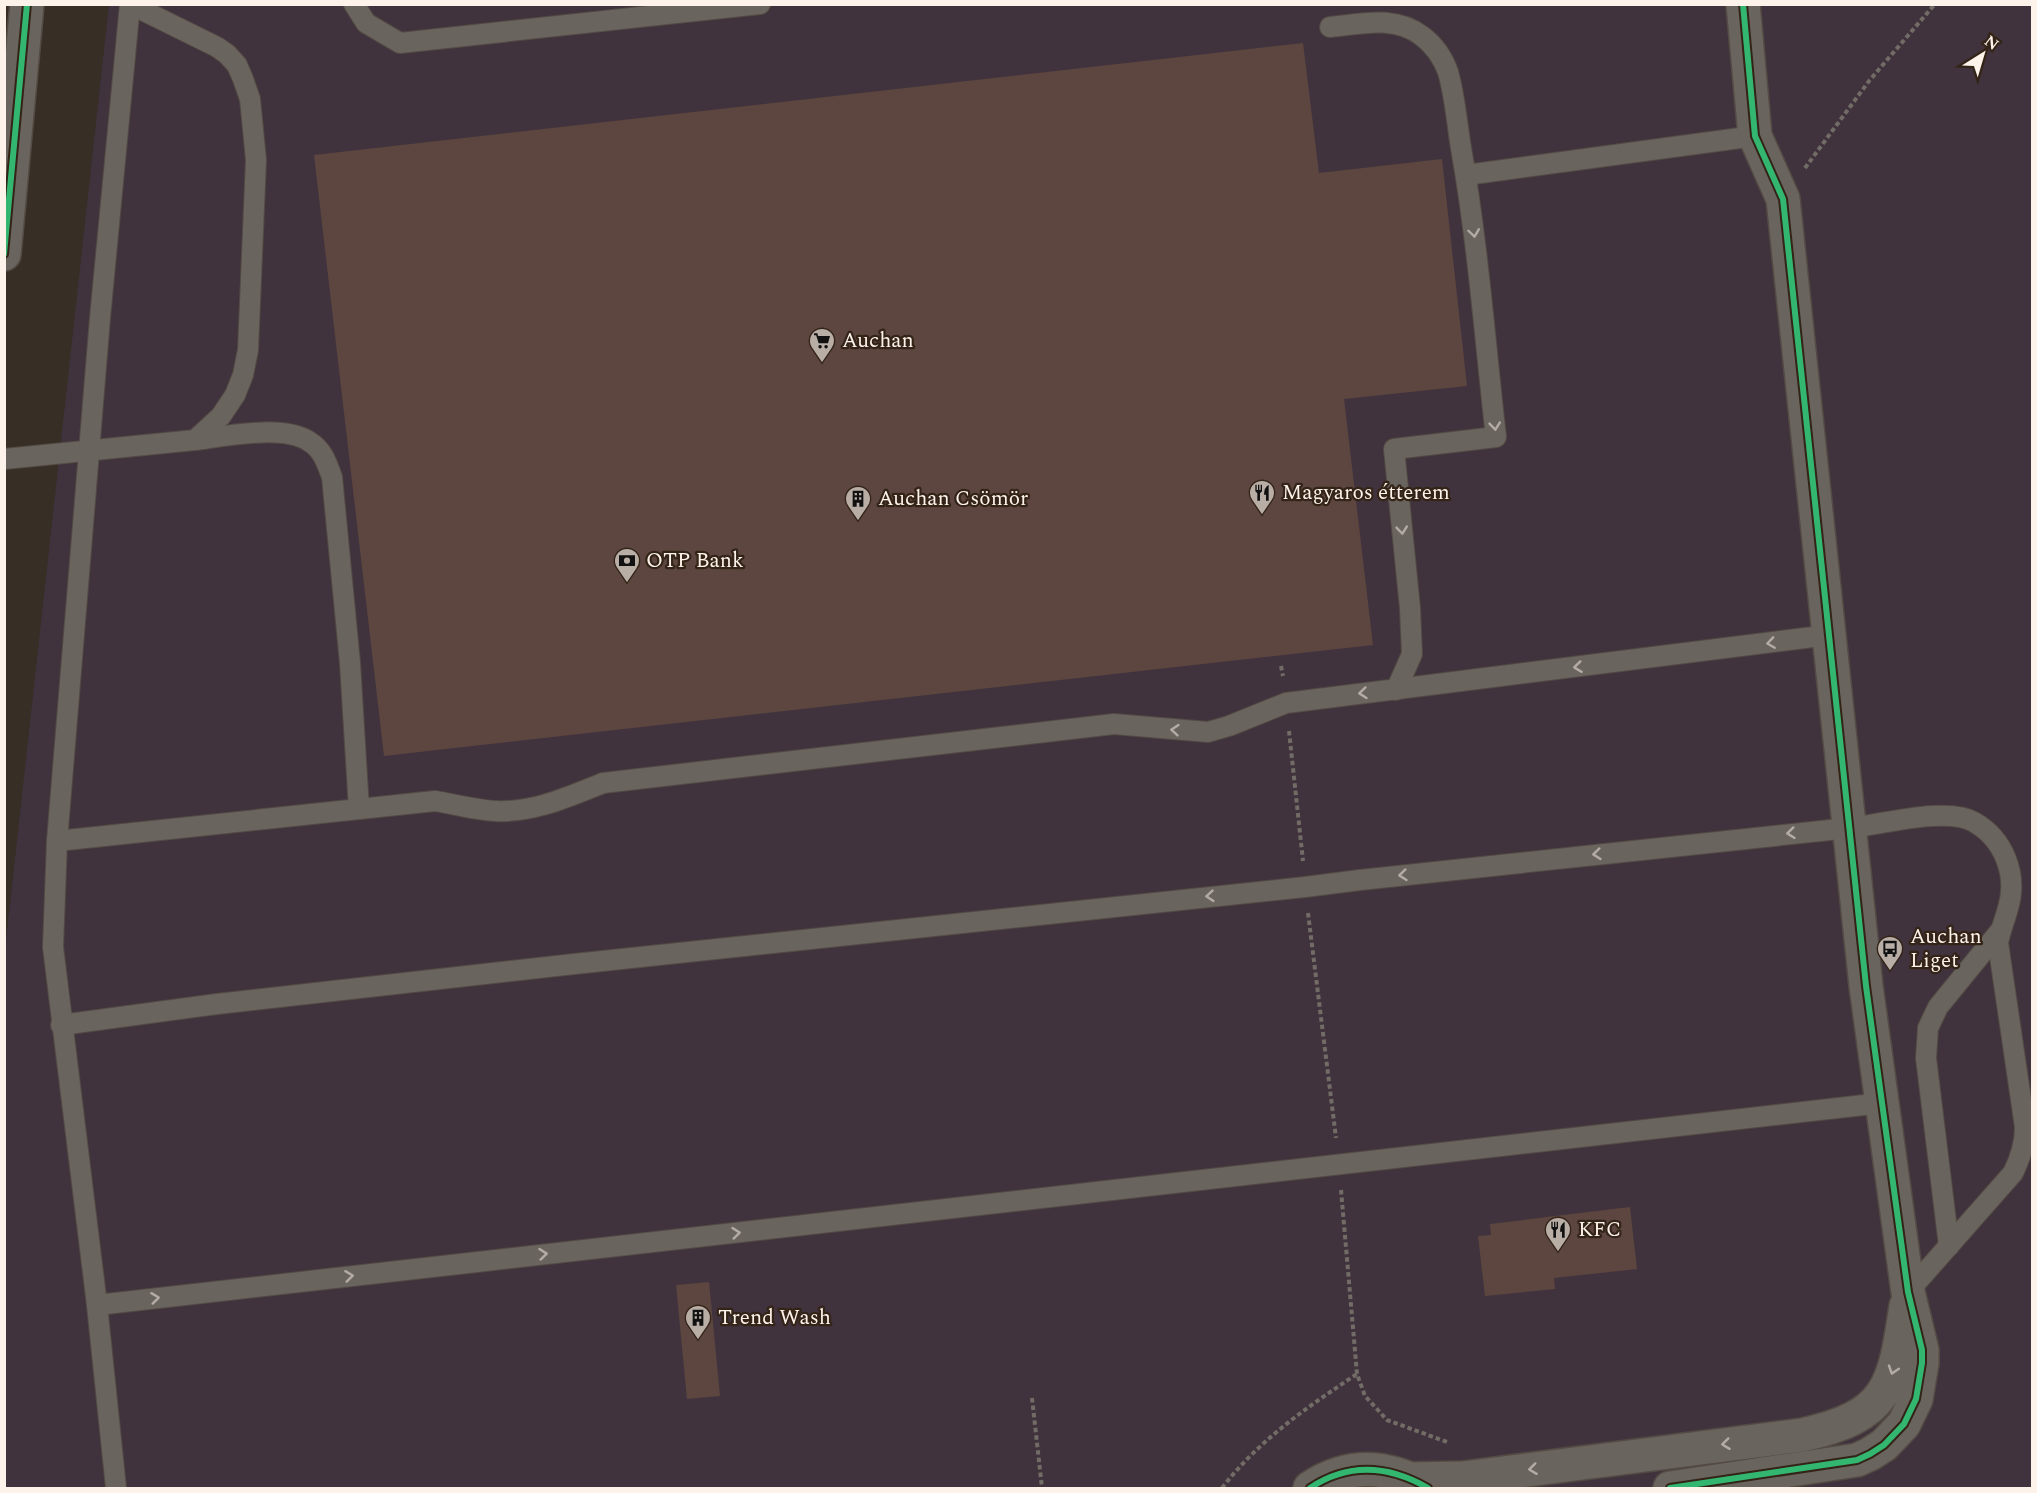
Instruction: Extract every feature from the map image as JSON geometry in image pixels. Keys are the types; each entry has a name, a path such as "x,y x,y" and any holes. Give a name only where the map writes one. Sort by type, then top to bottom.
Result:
{"street":[{"path":"4,254 10,126 27,4"},
{"path":"1670,1488 1857,1460 1870,1454 1884,1445 1904,1424 1916,1399 1920,1383 1922,1350 1908,1293 1866,986 1783,199 1755,136 1743,4"},
{"path":"1310,1488 1331,1477 1360,1470 1391,1472 1419,1484 1802,1435 1839,1426 1864,1412 1889,1383 1895,1370 1908,1293"}],"lane":[{"path":"116,1488 97,1305 53,947 57,841 100,318 130,4 227,54 237,65 250,99 256,160 248,350 243,375 235,395 220,416 195,440"},
{"path":"354,4 366,23 400,44 760,4"},
{"path":"1330,27 1386,21 1405,25 1422,35 1440,53 1448,73 1479,266 1496,437 1394,449 1410,608 1412,654 1396,690"},
{"path":"1466,175 1755,136"},
{"path":"4,459 90,452 240,434 296,435 310,441 320,450 332,477 350,663 359,808"},
{"path":"57,841 435,801 494,811 525,810 603,783 1114,724 1208,732 1286,703 1829,635"},
{"path":"61,1025 217,1004 574,964 1849,828 1940,815 1957,815 1973,821 2000,846 2007,860 2010,875 2010,898 1998,943 2025,1127 2023,1151 2013,1173 1908,1293"},
{"path":"1949,1246 1926,1058 1928,1028 1938,1007 2000,932"},
{"path":"97,1305 1882,1103"}],"path":[{"path":"1783,199 1869,81 1935,4"},
{"path":"1281,666 1339,1165 1357,1374 1365,1396 1387,1420 1454,1444"},
{"path":"1222,1488 1240,1465 1274,1433 1357,1374"},
{"path":"1032,1398 1042,1488"}],"shaded area":[{"path":"109,5 2032,5 2032,1488 5,1488 5,950"}],"building":[{"name":"Auchan Csömör","path":"1303,43 1319,173 1442,159 1467,386 1344,399 1373,645 384,756 314,155"},
{"name":"KFC","path":"1630,1207 1637,1269 1554,1278 1555,1289 1485,1296 1478,1236 1491,1235 1490,1224"},
{"name":"Trend Wash","path":"709,1282 720,1396 687,1399 676,1285"}],"cycle path":[{"path":"4,254 27,4"},
{"path":"1670,1488 1857,1460 1870,1454 1884,1445 1904,1424 1916,1399 1922,1363 1922,1350 1908,1292 1866,986 1783,199 1755,136 1743,4"},
{"path":"1310,1488 1339,1474 1369,1470 1398,1475 1428,1488"}],"place":[{"name":"Auchan","path":"822,364"},
{"name":"Magyaros étterem","path":"1262,516"},
{"name":"Auchan Csömör","path":"858,522"},
{"name":"OTP Bank","path":"627,584"},
{"name":"Auchan Liget","path":"1890,972"},
{"name":"KFC","path":"1558,1253"},
{"name":"Trend Wash","path":"698,1341"}]}
